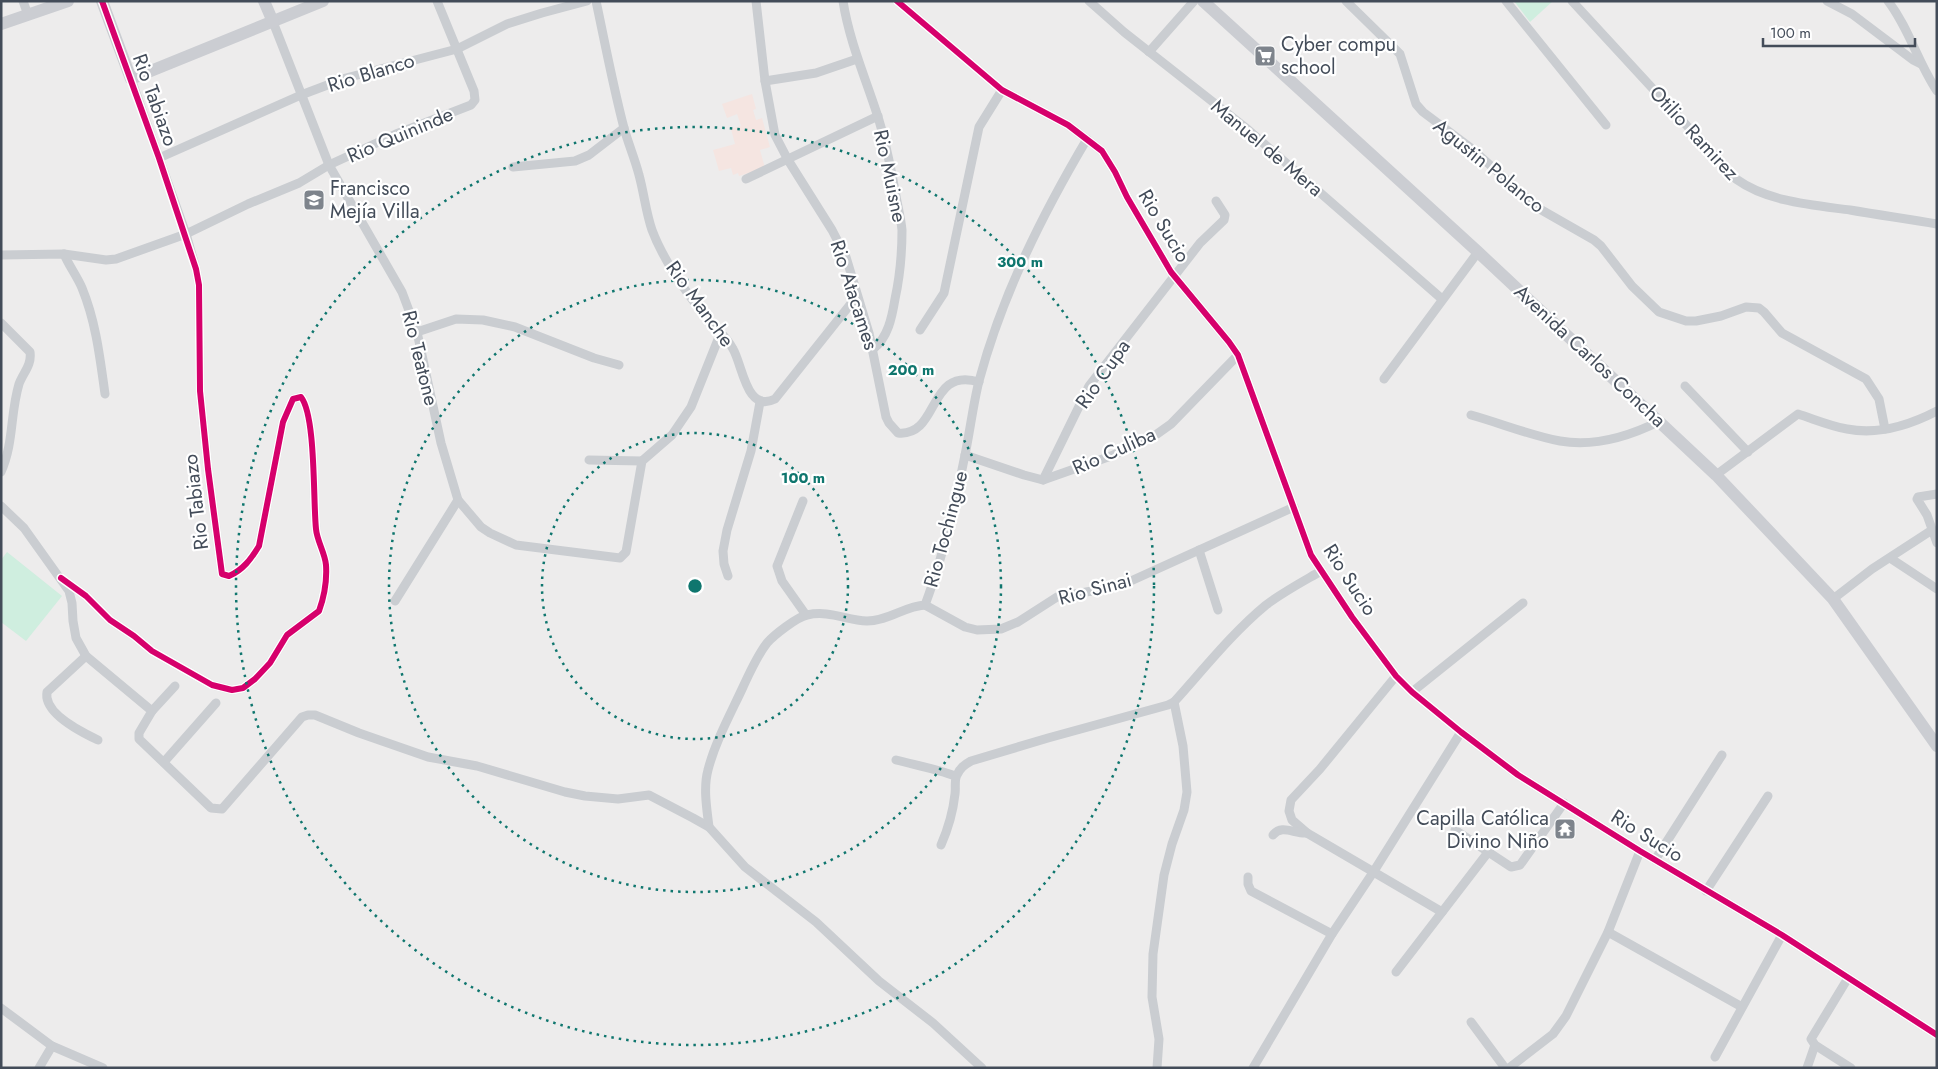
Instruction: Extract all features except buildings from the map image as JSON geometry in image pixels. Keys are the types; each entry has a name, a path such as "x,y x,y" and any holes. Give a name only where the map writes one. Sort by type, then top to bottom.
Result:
{"street":[{"path":"23,1 28,15"},
{"path":"1,24 68,1"},
{"name":"Rio Tabiazo","path":"61,578 86,596 110,620 152,651 212,686 232,690 243,688 270,664 287,634 319,610 326,581 326,564 316,531 311,445 307,413 304,401 300,397 293,399 283,422 259,546 252,559 237,572 229,576 222,574 200,391 199,285 186,234 102,1"},
{"name":"Rio Teatone","path":"264,1 329,165 402,292 417,332 440,443 458,500 481,527 516,544 620,558 626,552 642,461"},
{"path":"131,79 322,1"},
{"path":"437,1 457,49"},
{"name":"Rio Blanco","path":"159,158 301,95 346,78 457,49 507,24 542,12 587,1"},
{"name":"Rio Manche","path":"596,1 624,128 638,173 652,230 682,285 734,350 748,389 760,402"},
{"name":"Rio Atacames","path":"756,1 765,81 775,135 846,257 873,349 888,423 898,434 911,433 923,423 943,390 952,383 962,378 979,382"},
{"name":"Rio Muisne","path":"842,1 857,59 878,116 890,161 902,229 900,273 894,308 885,336 880,344 873,349"},
{"name":"Rio Sucio","path":"897,1 1002,90 1068,125 1102,151 1127,197 1175,276 1238,355 1312,555 1321,571 1396,676 1412,692 1518,775 1640,851 1782,935 1937,1035"},
{"name":"Manuel de Mera","path":"1089,1 1149,52 1246,128 1442,299"},
{"path":"1149,52 1194,1"},
{"name":"Avenida Carlos Concha","path":"1203,1 1478,252 1716,475 1833,598 1937,746"},
{"name":"Agustin Polanco","path":"1346,1 1400,54 1416,104 1422,112 1471,148 1538,208 1594,240 1601,246 1632,286 1659,312 1686,321 1696,321 1721,316 1746,307 1759,308 1782,332 1866,379 1879,399 1885,429"},
{"path":"1506,1 1606,125"},
{"name":"Otilio Ramirez","path":"1572,1 1736,180 1751,188 1794,202 1937,224"},
{"path":"1827,1 1852,14 1921,64"},
{"path":"1888,1 1896,12 1921,64 1937,91"},
{"name":"Rio Quininde","path":"1,256 64,254 106,260 116,259 186,234 248,204 299,183 329,165 396,134 471,105 475,100 474,90 457,49"},
{"path":"765,81 816,73 857,59"},
{"path":"920,330 944,293 979,126 1002,90"},
{"path":"746,179 878,116"},
{"path":"513,168 575,162 588,155 624,128"},
{"name":"Rio Tochingue","path":"708,827 706,802 707,772 731,713 755,663 768,642 788,625 806,615 831,613 866,621 883,618 915,606 925,605 933,585 953,511 979,382 1005,302 1060,183 1087,139"},
{"name":"Rio Cupa","path":"1043,480 1089,386 1200,243 1224,220 1225,215 1216,201"},
{"path":"1384,379 1478,252"},
{"path":"64,254 82,287 95,332 104,394"},
{"path":"728,576 724,564 723,551 751,451 760,402 768,402 775,399 857,296"},
{"path":"417,332 456,318 482,320 514,327 619,366"},
{"path":"1,323 30,352 31,358 19,383 12,433 6,461 1,472"},
{"path":"589,460 642,461 672,435 692,407 721,332"},
{"name":"Rio Culiba","path":"1043,480 1111,456 1157,434 1185,411 1238,355"},
{"path":"1685,386 1748,452"},
{"path":"1716,475 1798,414 1847,430 1885,429 1904,425 1937,411"},
{"path":"1471,415 1560,441 1583,442 1610,439 1639,431 1660,421"},
{"path":"965,455 1043,480"},
{"path":"1937,494 1917,498 1927,515 1937,543"},
{"path":"395,601 458,500"},
{"path":"803,501 777,566 782,581 806,615"},
{"path":"1,506 24,528 61,578 70,594 76,638 86,656 152,711"},
{"name":"Rio Sinai","path":"925,605 965,627 977,630 1001,629 1018,622 1057,597 1098,590 1133,580 1294,507"},
{"path":"1833,598 1932,530"},
{"path":"1199,550 1218,610"},
{"path":"1890,558 1937,589"},
{"path":"940,844 949,823 956,793 955,776 962,766 971,761 1109,721 1162,708 1174,702 1242,627 1265,606 1290,588 1321,571"},
{"path":"1412,692 1523,603"},
{"path":"86,656 47,692 46,699 48,705 58,715 98,740"},
{"path":"1396,676 1291,800 1289,811 1292,820 1307,833 1442,912"},
{"path":"175,686 152,711 139,733 139,739 211,808 222,809 302,717 308,714 428,756 477,766 565,792 618,799 649,795 708,827 745,867 816,922 879,981 933,1023 982,1068"},
{"path":"1156,1068 1159,1039 1152,998 1153,954 1164,875 1184,810 1187,792 1184,746 1174,702"},
{"path":"164,762 216,703"},
{"path":"1253,1068 1332,934 1461,732"},
{"path":"1655,860 1722,756"},
{"path":"896,760 955,776"},
{"path":"1706,891 1768,796"},
{"path":"1455,830 1511,867 1520,865 1564,803"},
{"path":"1273,835 1277,830 1283,829 1307,833"},
{"path":"1396,972 1489,851"},
{"path":"1509,1068 1553,1034 1560,1025 1608,932 1640,851"},
{"path":"1248,877 1251,891 1332,934"},
{"path":"1608,932 1742,1007"},
{"path":"1716,1058 1782,935"},
{"path":"1848,978 1811,1036 1812,1042 1815,1045 1851,1068"},
{"path":"1,1008 52,1046 103,1068"},
{"path":"1471,1022 1505,1068"},
{"path":"1807,1068 1815,1045"},
{"path":"39,1068 52,1046"}],"shaded area":[{"path":"752,94 756,109 753,110 756,120 762,118 770,147 760,150 765,168 739,176 738,173 733,175 731,168 719,171 713,150 735,144 731,129 741,126 737,114 727,118 722,104"}],"green space":[{"path":"1514,1 1553,1 1530,22"},
{"path":"7,552 62,596 26,641 1,622 1,560"}],"cycle path":[{"path":"61,578 86,596 110,620 152,651 212,685 232,690 243,688 255,679 270,663 287,635 319,611 326,577 325,560 316,529 312,440 306,407 301,397 293,399 283,422 259,546 250,560 238,571 229,576 222,574 200,391 199,285 196,269 159,158 102,1"},
{"path":"897,1 1002,90 1068,125 1102,151 1171,272 1238,355 1311,555 1352,617 1396,676 1412,692 1518,775 1640,851 1782,935 1937,1035"}],"place":[{"name":"Cyber compu school","path":"1265,56"},
{"name":"Francisco Mejía Villa","path":"314,200"},
{"name":"Capilla Católica Divino Niño","path":"1565,829"}]}
